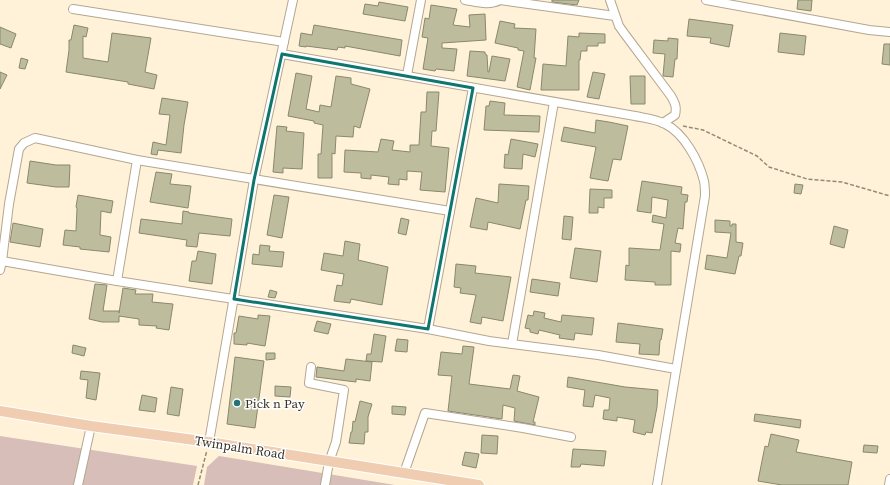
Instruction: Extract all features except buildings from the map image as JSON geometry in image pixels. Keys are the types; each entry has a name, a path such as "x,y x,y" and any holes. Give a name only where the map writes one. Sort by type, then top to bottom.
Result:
{"main road":[{"name":"Twinpalm Road","path":"0,411 91,426 209,442 479,485"}],"street":[{"path":"209,442 254,180 293,0"},
{"path":"407,75 421,0"},
{"path":"465,0 488,3 494,3 500,0 615,16"},
{"path":"610,0 619,26 630,43 675,102 677,109 675,115 663,123"},
{"path":"706,0 869,30 890,32"},
{"path":"73,9 284,42"},
{"path":"282,54 635,116 663,123 677,132 688,146 699,169 704,182 705,196 657,485"},
{"path":"428,329 473,88"},
{"path":"512,344 554,102"},
{"path":"0,270 9,204 19,149 24,142 35,138 137,160 450,211"},
{"path":"117,281 137,160"},
{"path":"2,261 117,281 428,329 512,344 591,354 676,369"},
{"path":"311,367 309,383 344,390 336,442 329,462 325,485"},
{"path":"404,473 425,413 571,437"},
{"path":"78,485 91,426"},
{"path":"889,485 890,479"}],"path":[{"path":"663,123 703,130 757,156 769,167 807,179 842,182 890,196"},
{"path":"198,485 209,442"}],"highlighted area":[{"path":"282,54 473,88 428,329 234,299 254,180"}],"shaded area":[{"path":"0,436 197,466 193,485 0,485"},
{"path":"219,456 395,485 204,485 207,467"}],"place":[{"name":"Pick n Pay","path":"237,403"}]}
